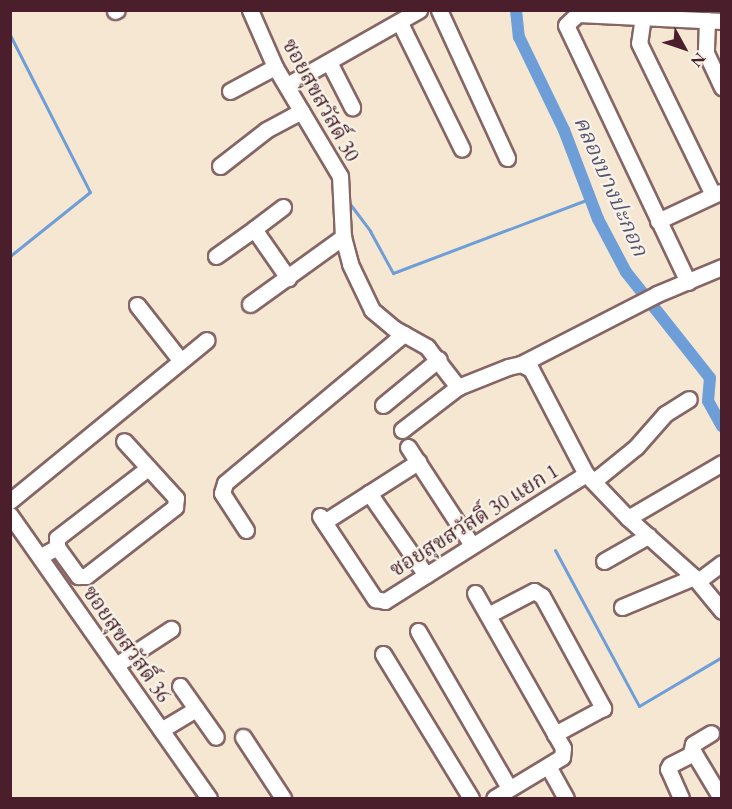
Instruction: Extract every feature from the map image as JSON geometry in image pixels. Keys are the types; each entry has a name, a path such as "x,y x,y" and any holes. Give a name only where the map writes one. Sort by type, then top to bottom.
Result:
{"street":[{"name":"ซอยสุขสวัสดิ์ 30","path":"250,10 275,67 340,176 343,237 350,264 372,310 404,334 416,338 439,359 458,387"},
{"path":"286,86 400,23 419,10"},
{"path":"439,10 507,158"},
{"path":"688,282 566,25 578,14 643,15 714,21 706,53 722,88"},
{"path":"643,15 639,43 717,194 658,221"},
{"path":"400,23 462,149"},
{"path":"329,62 352,107"},
{"path":"230,91 275,67"},
{"path":"220,166 267,130 301,111"},
{"path":"216,256 283,207"},
{"path":"254,229 288,278"},
{"path":"250,304 343,237"},
{"path":"402,430 458,387 521,364 657,294 722,267"},
{"path":"137,305 181,362"},
{"path":"246,530 222,493 225,483 404,334"},
{"path":"10,501 207,340"},
{"path":"383,405 439,359"},
{"path":"521,364 537,378 590,477 628,518 696,579 721,609"},
{"name":"ซอยสุขสวัสดิ์ 30 แยก 1","path":"369,493 322,519 375,599 385,601 472,545 590,477 636,447 665,414 689,399"},
{"path":"124,441 176,498 175,507 86,576 78,576 57,547 57,538 148,468"},
{"path":"408,447 472,545"},
{"path":"418,462 369,493 426,575"},
{"path":"628,518 722,463"},
{"name":"ซอยสุขสวัสดิ์ 36","path":"10,515 116,664 206,798"},
{"path":"604,561 648,536"},
{"path":"40,556 57,547"},
{"path":"622,607 696,579 722,563"},
{"path":"488,615 538,592 603,708 555,734"},
{"path":"475,593 563,748 562,757 494,798"},
{"path":"116,664 171,628"},
{"path":"418,631 509,788"},
{"path":"383,654 471,798"},
{"path":"180,686 216,737"},
{"path":"161,730 196,709"},
{"path":"681,798 668,769 690,753 693,744 711,733"},
{"path":"243,737 283,798"},
{"path":"690,753 700,759 721,798"},
{"path":"548,766 566,798"}],"waterway":[{"name":"คลองบางปะกอก","path":"516,10 519,37 564,130 598,219 626,272 710,378 708,401 722,426"},
{"path":"10,35 90,192 10,256"},
{"path":"350,204 370,231 393,273 589,199"},
{"path":"555,550 639,706 722,657"}]}
